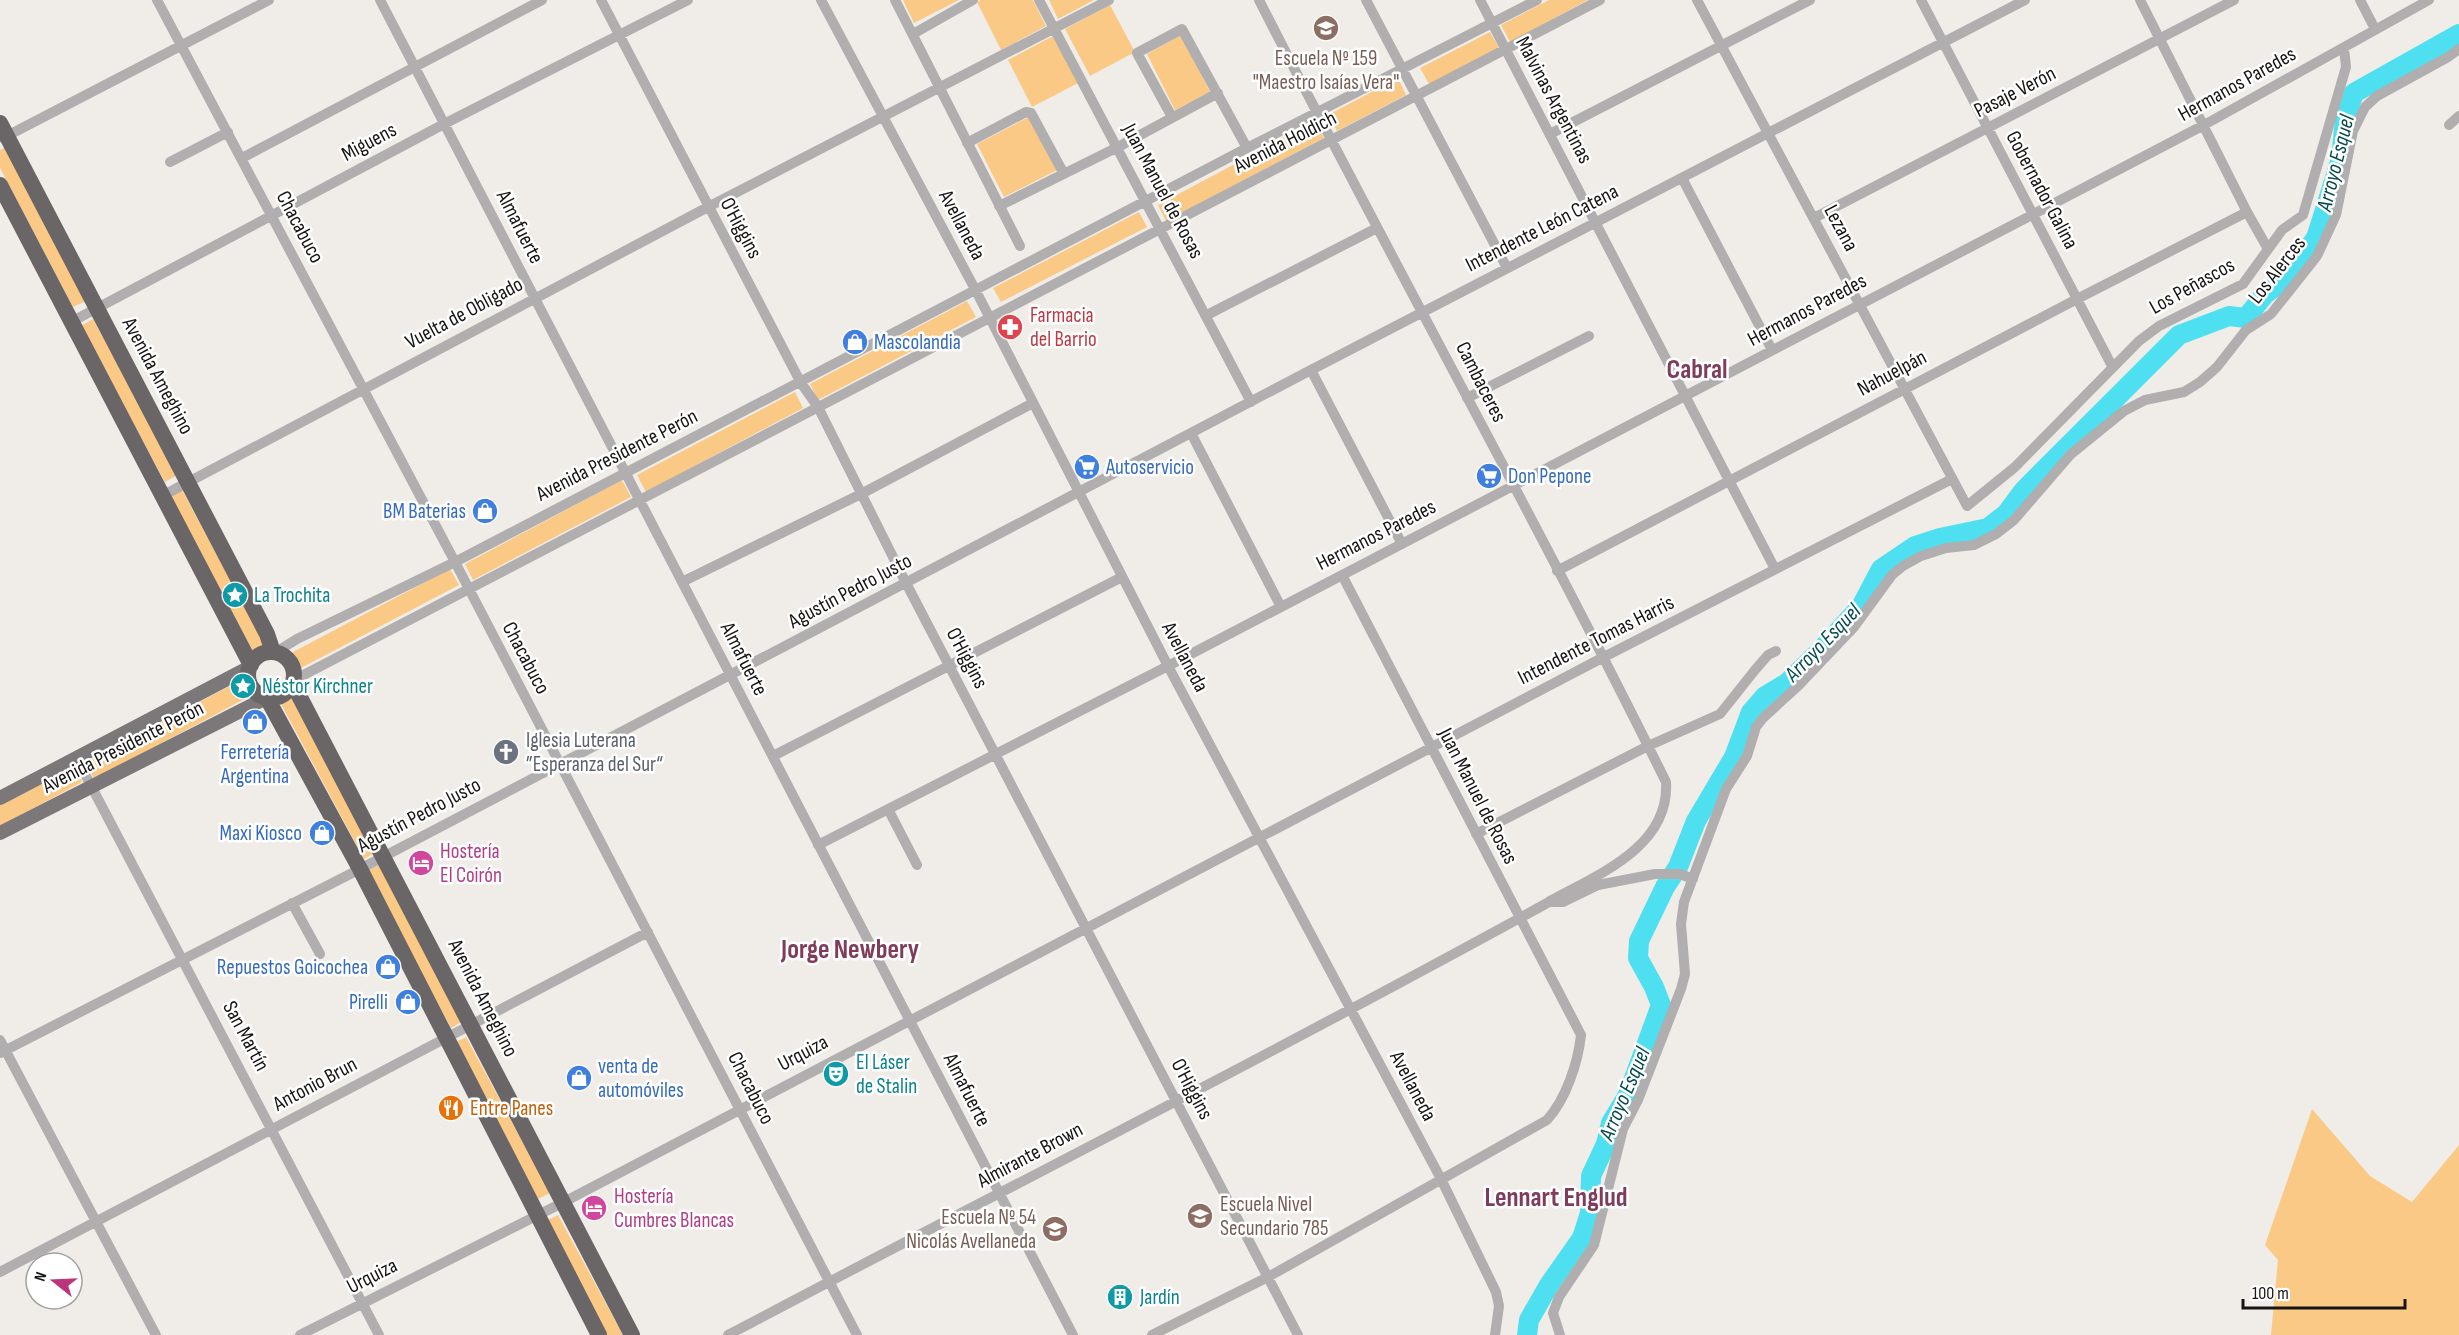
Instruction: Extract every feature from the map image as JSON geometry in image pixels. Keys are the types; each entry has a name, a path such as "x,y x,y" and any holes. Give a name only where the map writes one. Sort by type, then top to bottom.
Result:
{"highway":[{"name":"Avenida Ameghino","path":"2,132 188,482 267,634 274,652"},
{"path":"0,185 250,666 249,681 252,688 267,698 360,868 599,1335"},
{"path":"250,666 260,655 274,652 289,661 293,668 293,682 284,695 267,698"},
{"name":"Avenida Ameghino","path":"293,682 632,1335"}],"main road":[{"name":"Avenida Presidente Perón","path":"0,798 250,666"},
{"name":"Avenida Presidente Perón","path":"0,833 267,698"}],"street":[{"name":"Chacabuco","path":"157,0 455,562 857,1335"},
{"path":"2,132 181,46 269,0"},
{"name":"Almafuerte","path":"380,0 1073,1335"},
{"path":"242,158 542,0"},
{"name":"O'Higgins","path":"601,0 801,383 818,408 906,583 1298,1335"},
{"name":"Miguens","path":"71,322 444,124 688,0"},
{"path":"895,0 1020,246"},
{"path":"913,34 974,2 973,0"},
{"name":"Juan Manuel de Rosas","path":"1040,0 1251,402"},
{"name":"Vuelta de Obligado","path":"162,496 362,388 1109,0"},
{"name":"Cambaceres","path":"1259,0 1666,783 1667,798 1653,830 1635,850 1611,867 1549,902"},
{"path":"1366,0 1508,268"},
{"name":"Malvinas Argentinas","path":"1480,0 1775,569"},
{"name":"Avenida Holdich","path":"976,291 1247,148 1537,0"},
{"name":"Avenida Holdich","path":"989,318 1600,0"},
{"name":"Lezana","path":"1697,0 1967,506"},
{"path":"1550,134 1810,0"},
{"name":"Gobernador Galina","path":"1921,0 2112,366"},
{"name":"Intendente León Catena","path":"1078,492 2025,0"},
{"path":"2140,0 2268,249"},
{"name":"Pasaje Verón","path":"1814,218 2234,0"},
{"path":"2360,0 2375,29"},
{"name":"Hermanos Paredes","path":"1168,666 2204,125 2429,0"},
{"name":"Avellaneda","path":"826,1 882,117 976,291 1122,578 1441,1179 1496,1292 1499,1306 1495,1335"},
{"path":"1172,117 1137,52 1182,29 1247,148"},
{"name":"Los Peñascos","path":"1967,506 2015,467 2139,341 2159,326 2243,284 2282,230 2303,215 2346,67 2344,48"},
{"name":"Los Alerces","path":"1560,1335 1553,1313 1559,1297 1594,1245 1623,1129 1638,1100 1681,989 1685,974 1682,910 1726,789 1747,756 1756,727 1773,706 1799,685 1854,627 1892,575 1921,556 1946,548 1974,545 1996,534 2014,520 2071,454 2124,411 2145,400 2184,392 2217,367 2246,330 2271,314 2317,256 2336,215 2354,131 2365,107 2377,96 2459,49"},
{"path":"999,206 1118,147 1218,93"},
{"path":"966,143 1026,112 1031,113 1064,174"},
{"path":"2449,125 2459,116"},
{"path":"170,162 228,132"},
{"path":"1682,178 1772,350"},
{"name":"Nahuelpán","path":"1557,572 2247,212"},
{"path":"1207,315 1377,228"},
{"name":"Avenida Presidente Perón","path":"274,652 455,562 976,291"},
{"path":"293,682 989,318"},
{"path":"1467,398 1589,336"},
{"path":"1311,370 1402,544"},
{"path":"682,582 861,494 1033,403"},
{"path":"1191,433 1281,607"},
{"name":"Intendente Tomas Harris","path":"1260,838 1602,658 1952,478"},
{"name":"Agustín Pedro Justo","path":"2,1048 360,868 1078,492"},
{"name":"Juan Manuel de Rosas","path":"1342,575 1581,1035 1579,1054 1557,1110 1547,1120 1441,1179"},
{"path":"772,756 1122,578"},
{"path":"1476,834 1648,746 1720,714 1768,655 1776,651"},
{"path":"818,845 1168,666"},
{"name":"San Martín","path":"76,757 379,1335"},
{"path":"888,809 917,865"},
{"name":"Urquiza","path":"300,1335 562,1203 1260,838"},
{"path":"1549,902 1563,902 1598,885 1661,874 1680,874 1693,879"},
{"name":"Almirante Brown","path":"728,1335 1175,1100 1352,1010 1549,902"},
{"path":"292,903 320,954"},
{"name":"Antonio Brun","path":"0,1272 648,932"},
{"path":"2,1048 97,1221 156,1335"},
{"path":"1152,1335 1268,1277 1441,1179"}],"shaded area":[{"path":"903,0 959,0 914,23"},
{"path":"981,0 1033,0 1046,26 1001,50 977,2"},
{"path":"1049,0 1094,0 1058,19"},
{"path":"1549,0 1588,0 1510,42 1501,25"},
{"path":"1110,5 1135,52 1090,76 1065,29"},
{"path":"1490,32 1499,48 1429,84 1420,68"},
{"path":"1181,35 1210,92 1175,110 1147,54"},
{"path":"1053,36 1078,83 1032,107 1008,60"},
{"path":"1398,78 1406,95 1337,131 1328,115"},
{"path":"1029,117 1057,170 1004,197 977,144"},
{"path":"1315,121 1324,138 1166,221 1158,205"},
{"path":"6,147 86,301 73,307 0,168 0,150"},
{"path":"1139,212 1147,227 1001,302 993,288"},
{"path":"967,301 976,317 818,400 810,384"},
{"path":"93,319 177,475 165,482 81,326"},
{"path":"795,392 803,408 646,492 637,475"},
{"path":"622,480 631,497 473,580 465,564"},
{"path":"182,490 266,647 254,653 170,497"},
{"path":"450,569 459,585 301,668 293,652"},
{"path":"243,679 252,695 94,779 86,762"},
{"path":"292,696 376,852 364,859 280,702"},
{"path":"74,766 82,782 0,826 0,805"},
{"path":"379,865 463,1021 451,1028 367,871"},
{"path":"466,1037 550,1193 538,1199 454,1043"},
{"path":"2312,1109 2370,1176 2412,1202 2459,1145 2459,1335 2271,1335 2278,1260 2265,1245"},
{"path":"558,1215 623,1335 607,1335 546,1221"}],"waterway":[{"name":"Arroyo Esquel","path":"1527,1335 1529,1320 1549,1285 1582,1238 1590,1213 1591,1176 1606,1144 1611,1123 1628,1095 1661,1005 1638,958 1639,941 1665,887 1678,867 1696,821 1734,757 1751,712 1765,696 1787,683 1824,647 1862,605 1881,569 1915,546 1988,528 2006,514 2024,490 2179,335 2229,316 2246,318 2265,294 2286,279 2316,238 2341,159 2345,119 2354,93 2459,34"}],"place":[{"name":"Escuela Nº 159 \"Maestro Isaías Vera\"","path":"1326,28"},
{"name":"Farmacia del Barrio","path":"1010,327"},
{"name":"Mascolandia","path":"855,342"},
{"name":"Autoservicio","path":"1087,467"},
{"name":"Don Pepone","path":"1489,476"},
{"name":"BM Baterias","path":"485,511"},
{"name":"La Trochita","path":"235,595"},
{"name":"Néstor Kirchner","path":"243,686"},
{"name":"Ferretería Argentina","path":"255,722"},
{"name":"Iglesia Luterana ”Esperanza del Sur“","path":"506,752"},
{"name":"Maxi Kiosco","path":"322,833"},
{"name":"Hostería El Coirón","path":"421,863"},
{"name":"Repuestos Goicochea","path":"388,967"},
{"name":"Pirelli","path":"408,1002"},
{"name":"El Láser de Stalin","path":"836,1074"},
{"name":"venta de automóviles","path":"579,1078"},
{"name":"Entre Panes","path":"451,1108"},
{"name":"Hostería Cumbres Blancas","path":"594,1208"},
{"name":"Escuela Nivel Secundario 785","path":"1200,1216"},
{"name":"Escuela Nº 54 Nicolás Avellaneda","path":"1055,1229"},
{"name":"Jardín","path":"1120,1297"}],"district":[{"name":"Cabral","path":"1697,370"},
{"name":"Jorge Newbery","path":"850,950"},
{"name":"Lennart Englud","path":"1556,1198"}]}
